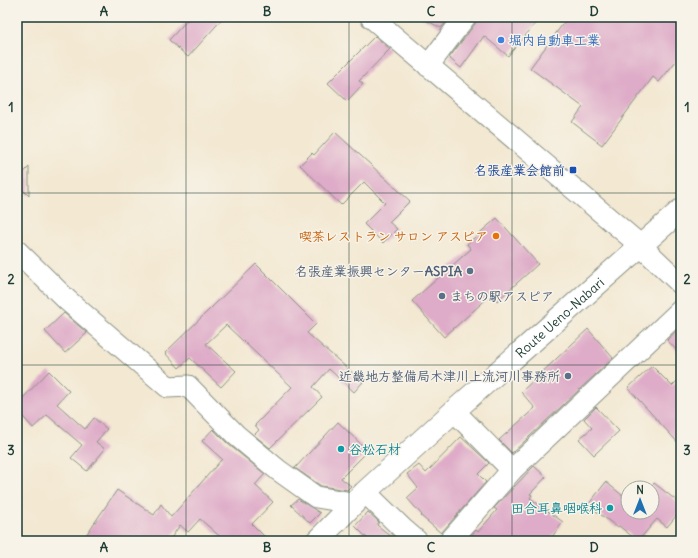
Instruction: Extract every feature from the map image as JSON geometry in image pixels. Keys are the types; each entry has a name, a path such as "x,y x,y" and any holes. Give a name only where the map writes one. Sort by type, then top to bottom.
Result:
{"main road":[{"name":"Route Ueno-Nabari","path":"317,541 359,498 454,411 681,210"}],"street":[{"path":"371,17 640,245 681,284"},
{"path":"428,66 465,17"},
{"path":"17,251 67,300 168,387 188,386 236,435 278,470 316,497 359,498 417,541"},
{"path":"450,541 512,470 681,310"},
{"path":"454,411 512,470"}],"building":[{"path":"190,17 224,17 188,57 169,40"},
{"path":"420,17 450,17 441,28"},
{"path":"477,17 529,17 536,23 508,56 484,36 461,68 449,58 475,24"},
{"path":"568,17 681,17 681,55 659,82 653,77 602,145 572,122 583,107 530,68"},
{"path":"375,36 390,49 359,81 363,84 347,101 328,83"},
{"path":"335,132 410,201 389,222 397,229 383,243 364,224 385,203 364,182 341,205 300,165 312,153 314,155"},
{"path":"29,167 29,196 17,184 17,179"},
{"path":"497,218 538,264 497,301 491,295 444,337 412,301 471,249 467,244"},
{"path":"256,264 316,324 307,333 363,382 354,392 329,369 313,387 322,397 270,448 254,435 259,430 255,425 292,387 226,325 206,344 236,371 221,387 190,358 179,368 165,353"},
{"path":"64,313 87,333 65,353 45,331"},
{"path":"681,327 681,355 667,340"},
{"name":"近畿地方整備局木津川上流河川事務所","path":"588,329 613,358 512,453 499,440 535,408 521,392"},
{"path":"652,366 672,386 681,377 681,446 628,388"},
{"path":"49,371 69,391 57,404 85,429 94,418 107,429 96,442 105,449 87,471 71,458 82,445 47,415 33,428 17,410 17,404"},
{"path":"596,407 619,431 594,455 579,439 592,428 584,419"},
{"path":"338,422 368,451 341,478 351,486 347,490 321,486 295,468"},
{"path":"213,429 228,444 265,474 255,485 273,502 252,524 269,541 225,541 200,519 188,532 180,525 169,541 82,541 117,490 154,515 161,504 171,517 222,459 202,441"},
{"path":"461,437 489,463 478,474 486,482 441,533 421,516 422,515 407,498 418,488 407,474 419,465 426,473"},
{"path":"534,466 546,477 530,494 532,495 530,498 563,522 549,541 466,541 476,530 478,532 497,510 494,508"},
{"name":"田合耳鼻咽喉科","path":"606,482 620,493 620,520 656,520 638,541 588,505"},
{"name":"田合耳鼻咽喉科","path":"660,488 681,504 681,510 667,527 658,520 660,520"},
{"path":"298,499 320,513 310,523 291,505"},
{"path":"368,512 379,522 377,525 397,541 370,541 355,526"}],"place":[{"name":"堀内自動車工業","path":"501,40"},
{"name":"名張産業会館前","path":"573,170"},
{"name":"喫茶レストラン サロン アスピア","path":"496,236"},
{"name":"名張産業振興センターASPIA","path":"470,271"},
{"name":"まちの駅アスピア","path":"442,296"},
{"name":"近畿地方整備局木津川上流河川事務所","path":"568,376"},
{"name":"谷松石材","path":"341,449"},
{"name":"田合耳鼻咽喉科","path":"610,508"}]}
